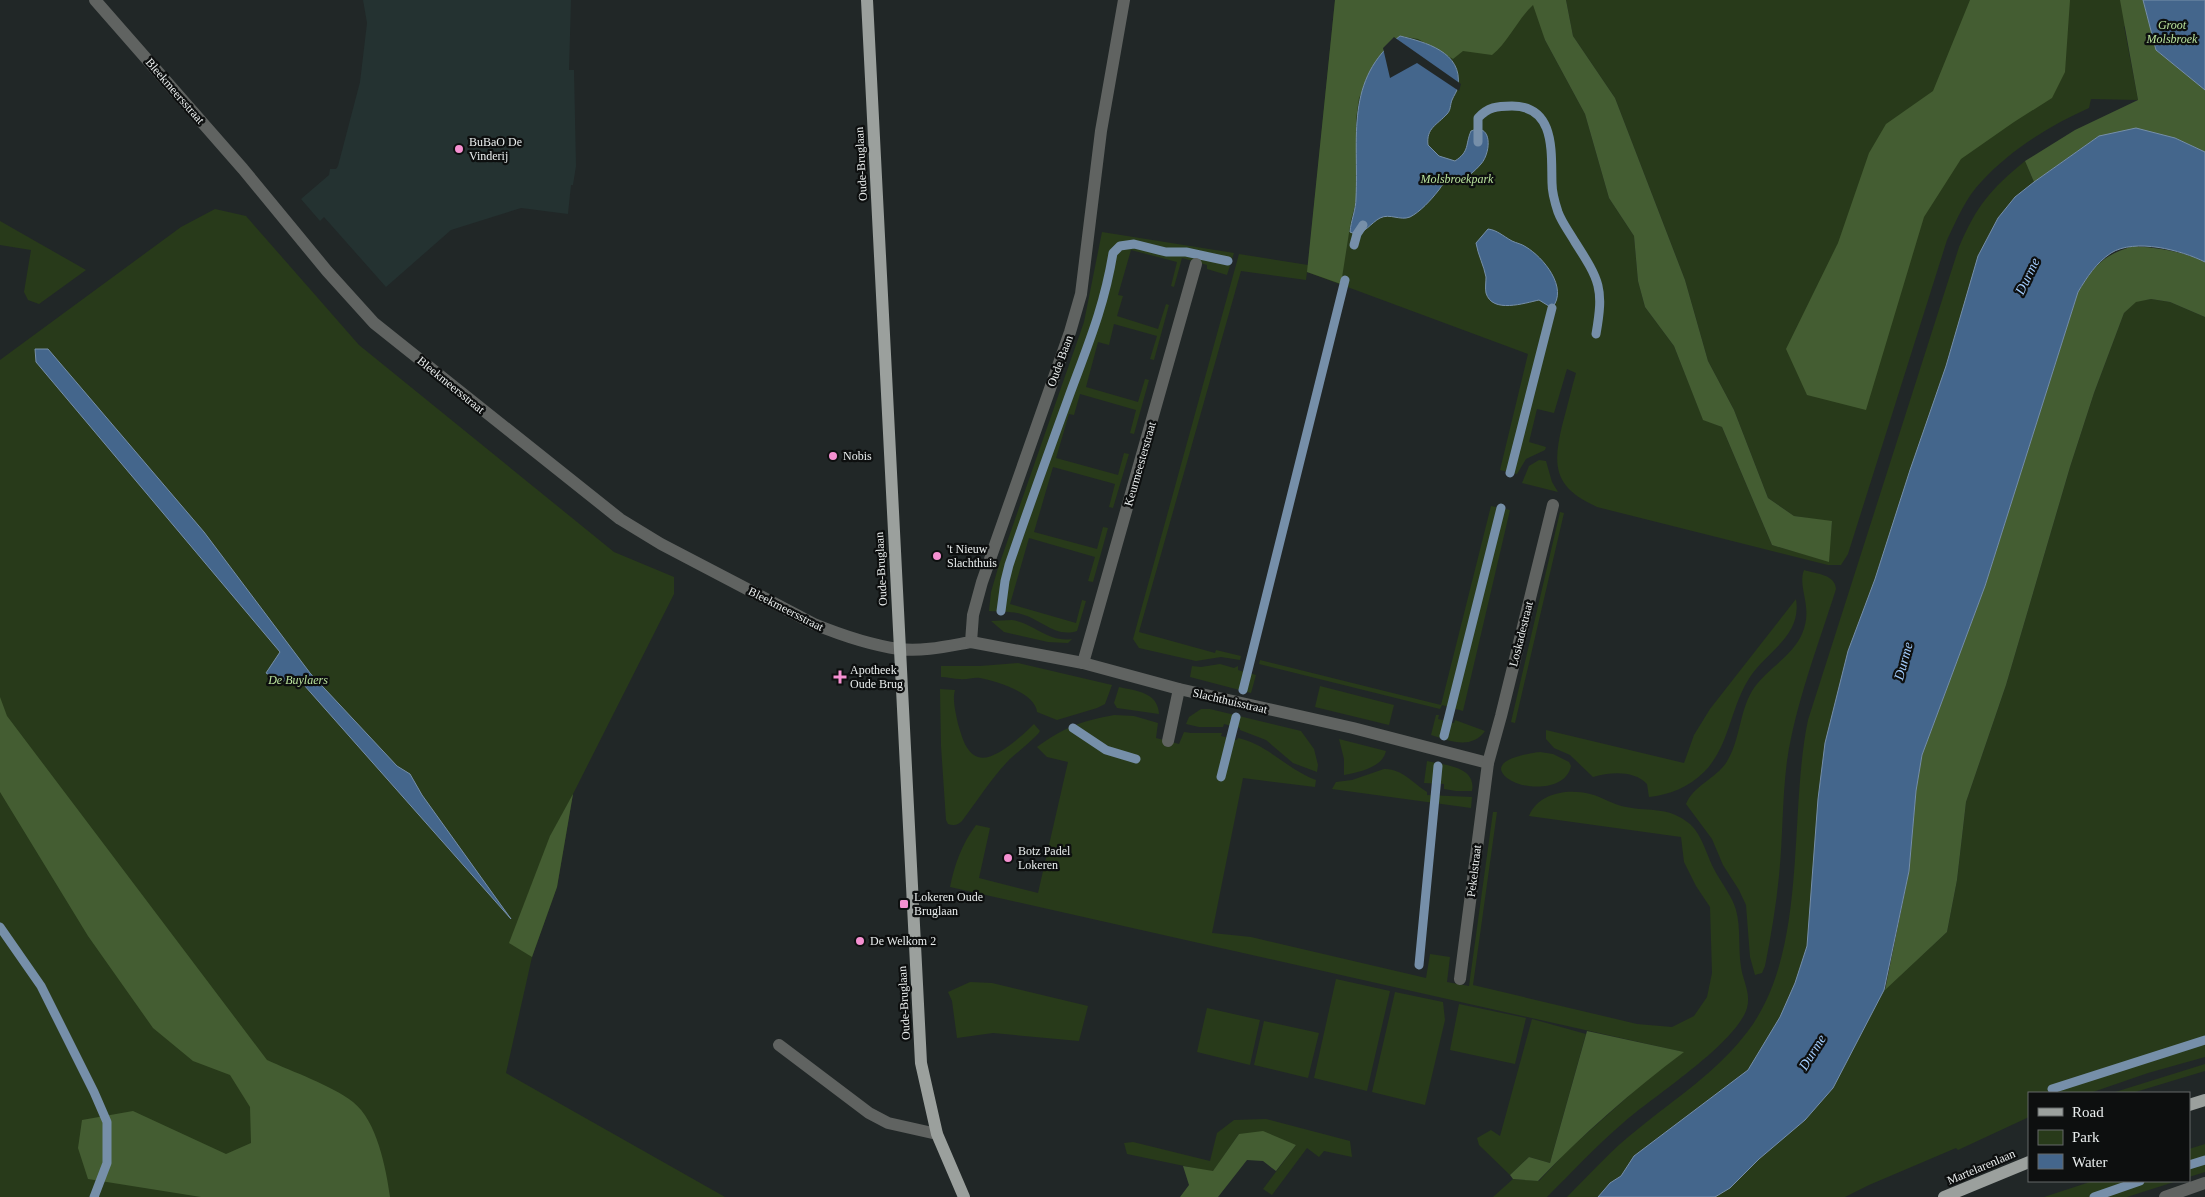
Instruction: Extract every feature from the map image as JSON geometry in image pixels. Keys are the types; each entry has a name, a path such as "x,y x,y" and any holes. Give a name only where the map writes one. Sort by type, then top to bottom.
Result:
{"main road":[{"name":"Oude-Bruglaan","path":"867,0 921,1063 937,1134 964,1197"},
{"path":"2190,1105 2205,1100"},
{"name":"Martelarenlaan","path":"1944,1197 2028,1162"}],"street":[{"name":"Bleekmeersstraat","path":"95,0 244,169 327,271 374,323 628,524 661,544 814,624 840,635 899,649"},
{"name":"Oude Baan","path":"971,642 973,615 982,582 1070,332 1081,294 1101,132 1124,0"},
{"name":"Keurmeesterstraat","path":"1084,663 1196,264"},
{"name":"Loskadestraat","path":"1488,762 1553,505"},
{"path":"899,649 941,647 971,642"},
{"name":"Slachthuisstraat","path":"971,642 1084,663 1179,689 1353,728 1488,762"},
{"path":"1168,741 1179,689"},
{"name":"Pekelstraat","path":"1460,979 1488,762"},
{"path":"780,1044 869,1113 888,1123 937,1134"},
{"path":"2165,1197 2205,1183"}],"shaded area":[{"name":"BuBaO De Vinderij","path":"363,0 571,0 569,70 574,70 576,166 573,185 571,185 568,214 521,208 451,230 386,287 324,217 320,221 301,199 329,175 330,169 336,169 338,166 360,82 367,23"}],"green space":[{"name":"Molsbroekpark","path":"1335,0 1535,0 1545,40 1585,114 1609,198 1634,236 1638,281 1645,307 1674,346 1703,419 1722,427 1772,545 1828,561 1832,522 1794,516 1768,498 1734,410 1708,361 1685,280 1615,98 1573,36 1566,0 2205,0 2205,95 2124,26 2138,100 2091,99 2089,108 2046,130 2019,148 1993,169 1976,187 1962,209 1947,240 1848,554 1841,565 1828,565 1597,507 1583,500 1565,484 1560,475 1558,465 1559,441 1576,373 1567,369 1554,413 1537,409 1529,442 1546,447 1545,450 1526,459 1517,474 1500,470 1528,354 1307,272 1306,280 1241,271 1139,632 1215,653 1216,650 1241,656 1240,660 1221,657 1196,661 1139,648 1133,639 1239,254 1308,265"},
{"path":"1335,0 1566,0 1573,36 1615,98 1685,280 1708,361 1734,410 1768,498 1794,516 1832,521 1829,562 1772,545 1722,427 1703,420 1674,346 1645,307 1638,281 1634,236 1609,198 1585,114 1545,40 1533,5 1492,55 1463,51 1453,59 1418,39 1400,36 1389,44 1375,64 1359,98 1356,119 1356,202 1351,220 1341,284 1307,272"},
{"path":"1970,0 2070,0 2065,72 2052,98 1961,159 1924,217 1866,410 1807,395 1786,349 1838,243 1869,153 1886,124 1933,91"},
{"path":"2120,0 2143,0 2156,50 2205,90 2205,152 2175,138 2099,136 2034,182 2025,161 2075,130 2138,100"},
{"path":"2025,161 2034,182 2015,197 1998,218 1978,256 1946,366 1875,579 1848,651 1825,743 1818,799 1807,946 1795,983 1780,1017 1748,1070 1634,1156 1621,1176 1610,1183 1598,1197 1567,1197 1619,1145 1724,1059 1748,1031 1767,998 1780,962 1789,922 1802,758 1808,720 1959,247 1972,220 1986,199 2002,181"},
{"name":"De Buylaers","path":"215,209 246,216 359,345 614,552 674,577 674,594 573,794 557,887 532,957 506,1073 725,1197 0,1197 0,360 181,227"},
{"path":"0,221 86,270 39,304 28,300 24,292 31,250 0,245"},
{"path":"1102,232 1234,253 1227,275 1207,269 1207,265 1182,258 1174,287 1171,286 1177,262 1131,250 1118,295 1123,296 1117,316 1158,329 1166,304 1169,305 1154,360 1150,359 1157,336 1114,324 1109,345 1098,342 1086,387 1138,402 1145,379 1149,380 1134,434 1130,433 1136,410 1080,394 1074,415 1069,414 1056,458 1118,475 1124,453 1129,454 1113,508 1109,507 1115,484 1053,467 1034,532 1097,549 1103,527 1108,528 1093,582 1088,581 1095,557 1029,538 1010,604 1076,623 1082,600 1086,601 1077,631 1062,632 1028,616 1009,612 989,611 991,592 998,568 1084,322"},
{"path":"2133,246 2188,255 2205,262 2205,317 2170,302 2151,299 2136,302 2124,313 2094,393 2070,467 2006,685 1966,802 1957,880 1947,932 1885,990 1909,871 1916,791 1922,755 1985,586 2078,292 2089,275 2100,263 2106,258"},
{"path":"2151,299 2170,302 2205,317 2205,1057 2148,1073 2093,1092 2028,1092 2028,1117 1958,1150 1956,1148 1845,1197 1715,1197 1730,1188 1759,1159 1805,1120 1833,1088 1884,990 1947,932 1957,880 1966,802 2006,685 2070,467 2094,393 2124,313 2136,301"},
{"path":"1539,460 1546,461 1552,482 1558,492 1522,483 1529,466"},
{"path":"1491,506 1510,510 1463,711 1442,705 1440,709 1259,664 1260,660 1441,705"},
{"path":"1560,512 1564,513 1515,723 1511,722"},
{"path":"1804,570 1829,577 1835,584 1836,589 1808,674 1791,739 1785,775 1778,887 1773,921 1765,966 1762,973 1755,975 1750,957 1746,905 1723,865 1712,839 1686,804 1693,793 1722,768 1731,755 1744,709 1752,691 1764,676 1798,642 1805,624 1806,615 1802,584"},
{"path":"1796,599 1794,623 1789,633 1750,677 1743,689 1725,738 1713,762 1704,772 1685,786 1671,792 1649,797 1647,784 1642,779 1622,773 1593,777 1570,755 1554,748 1546,739 1546,730 1684,763 1694,735 1710,709"},
{"path":"1012,620 1027,625 1048,636 1072,639 1068,643 1048,642 1004,632 991,621"},
{"path":"1018,663 1112,685 1105,704 1057,720 1037,712 1035,705 1030,699 1005,685 980,678 941,677 941,666 980,666"},
{"path":"1220,664 1234,668 1238,666 1238,670 1256,675 1251,693 1190,677 1192,666 1201,667"},
{"path":"1320,686 1394,705 1389,725 1315,707"},
{"path":"1119,687 1150,697 1155,701 1159,714 1117,708 1114,703"},
{"path":"940,689 955,690 954,698 958,724 967,748 978,757 984,758 1000,752 1034,724 1040,731 1008,761 962,821 954,825 948,824 946,820 941,746"},
{"path":"0,697 7,716 267,1060 334,1090 353,1102 361,1110 379,1146 390,1197 201,1197 88,1179 78,1148 82,1120 133,1111 226,1154 251,1143 250,1107 230,1075 193,1061 153,1028 88,936 0,792"},
{"path":"1201,709 1210,709 1301,731 1314,749 1318,765 1317,772 1293,763 1266,740 1240,730 1240,728 1224,724 1223,727 1199,727 1186,724 1189,717"},
{"path":"1114,715 1134,716 1158,723 1156,738 1179,744 1184,732 1222,733 1221,736 1249,741 1316,780 1315,787 1243,778 1212,933 1251,937 1426,978 1430,954 1450,957 1447,982 1469,986 1493,812 1497,812 1473,985 1637,1024 1672,1027 1694,1016 1707,997 1712,973 1710,907 1696,886 1684,862 1681,837 1529,816 1533,808 1546,797 1563,792 1581,792 1595,795 1621,806 1674,814 1690,824 1694,829 1736,910 1741,967 1748,997 1747,1008 1740,1022 1727,1038 1692,1069 1613,1132 1547,1197 1493,1197 1513,1179 1539,1181 1567,1151 1642,1084 1683,1052 950,887 960,854 976,825 990,828 979,878 1038,893 1068,762 1047,757 1037,747 1056,734 1074,726"},
{"path":"1436,715 1439,715 1438,719 1454,723 1455,720 1485,731 1479,737 1467,742 1453,741 1431,735"},
{"path":"1339,739 1386,751 1384,757 1375,765 1363,771 1344,775 1344,759"},
{"path":"1540,752 1553,754 1569,762 1571,766 1568,774 1553,784 1533,787 1514,782 1502,772 1501,766 1505,762 1519,756"},
{"path":"1427,761 1457,768 1464,772 1469,776 1472,783 1472,791 1444,789 1444,784 1424,783"},
{"path":"1384,769 1401,773 1427,792 1427,795 1472,797 1471,808 1332,789 1336,782 1352,780"},
{"path":"573,794 557,887 532,957 509,943 550,836"},
{"path":"1336,979 1390,991 1367,1091 1314,1078"},
{"path":"970,982 992,983 1088,1006 1079,1041 993,1033 957,1038 952,1001 948,992"},
{"path":"1395,992 1443,1002 1445,1020 1425,1105 1372,1092"},
{"path":"1459,1004 1526,1018 1515,1064 1450,1050"},
{"path":"1207,1008 1260,1020 1250,1065 1197,1052"},
{"path":"1532,1019 1586,1034 1550,1163 1529,1157 1510,1175 1479,1145 1477,1138 1491,1130 1500,1136"},
{"path":"1264,1021 1319,1033 1308,1078 1254,1065"},
{"path":"1587,1031 1684,1052 1608,1114 1572,1146 1538,1181 1513,1179 1510,1175 1529,1157 1550,1163"},
{"path":"2205,1064 2205,1071 2135,1092 2115,1092"},
{"path":"1266,1119 1350,1141 1352,1157 1324,1151 1319,1157 1307,1148 1272,1195 1263,1189 1296,1145 1239,1134 1213,1172 1127,1154 1124,1143 1133,1142 1210,1161 1217,1133 1234,1120"},
{"path":"1263,1131 1296,1145 1276,1171 1263,1161 1247,1160 1218,1197 1180,1197 1189,1185 1183,1166 1213,1171 1239,1134"},
{"path":"2205,1144 2205,1172 2190,1177 2190,1149"},
{"path":"2090,1182 2174,1182 2127,1197 2044,1197"}],"water":[{"name":"Groot Molsbroek","path":"2143,0 2205,0 2205,90 2156,50"},
{"path":"1400,36 1431,45 1448,57 1455,65 1458,74 1458,88 1449,111 1430,131 1428,145 1439,156 1455,161 1465,151 1471,131 1478,129 1483,131 1488,140 1487,153 1481,164 1473,172 1461,180 1450,181 1444,184 1429,202 1414,215 1406,218 1388,216 1380,218 1362,232 1355,234 1350,232 1356,202 1356,132 1362,90 1370,71 1382,53"},
{"name":"Durme","path":"2136,128 2175,138 2205,152 2205,262 2184,253 2158,247 2132,246 2111,253 2101,261 2088,276 2078,292 1985,586 1922,755 1916,791 1909,871 1884,990 1833,1088 1805,1120 1759,1159 1730,1188 1715,1197 1598,1197 1610,1183 1621,1176 1634,1156 1748,1070 1780,1017 1795,983 1807,946 1818,799 1825,743 1848,651 1875,579 1946,366 1978,256 1998,218 2015,197 2099,136"},
{"path":"1488,229 1524,246 1546,265 1552,274 1558,291 1552,308 1539,300 1510,306 1495,303 1489,299 1486,293 1486,277 1476,243"},
{"path":"35,349 48,349 204,532 310,673 397,766 410,774 422,795 511,919 296,676 281,682 266,673 280,652 36,362"}],"pier":[{"path":"1394,37 1461,84 1459,91 1417,63 1390,78 1383,48"}],"waterway":[{"path":"1478,142 1478,118 1485,111 1493,108 1502,106 1526,108 1537,114 1544,122 1551,145 1553,190 1558,212 1590,266 1598,285 1600,306 1596,334"},
{"path":"1354,245 1357,234 1363,225"},
{"path":"1001,611 1009,565 1094,327 1105,292 1113,253 1120,246 1134,244 1166,252 1186,252 1228,261"},
{"path":"1243,690 1345,280"},
{"path":"1510,473 1552,308"},
{"path":"1444,736 1501,508"},
{"path":"1221,777 1236,717"},
{"path":"1073,728 1106,750 1136,759"},
{"path":"1419,965 1438,766"},
{"path":"0,927 41,986 107,1122 107,1163 94,1197"},
{"path":"2052,1089 2205,1040"},
{"path":"2190,1165 2205,1160"},
{"path":"2094,1197 2137,1182"}],"place":[{"name":"BuBaO De Vinderij","path":"459,149"},
{"name":"Nobis","path":"833,456"},
{"name":"'t Nieuw Slachthuis","path":"937,556"},
{"name":"Apotheek Oude Brug","path":"840,677"},
{"name":"Botz Padel Lokeren","path":"1008,858"},
{"name":"Lokeren Oude Bruglaan","path":"904,904"},
{"name":"De Welkom 2","path":"860,941"}]}
